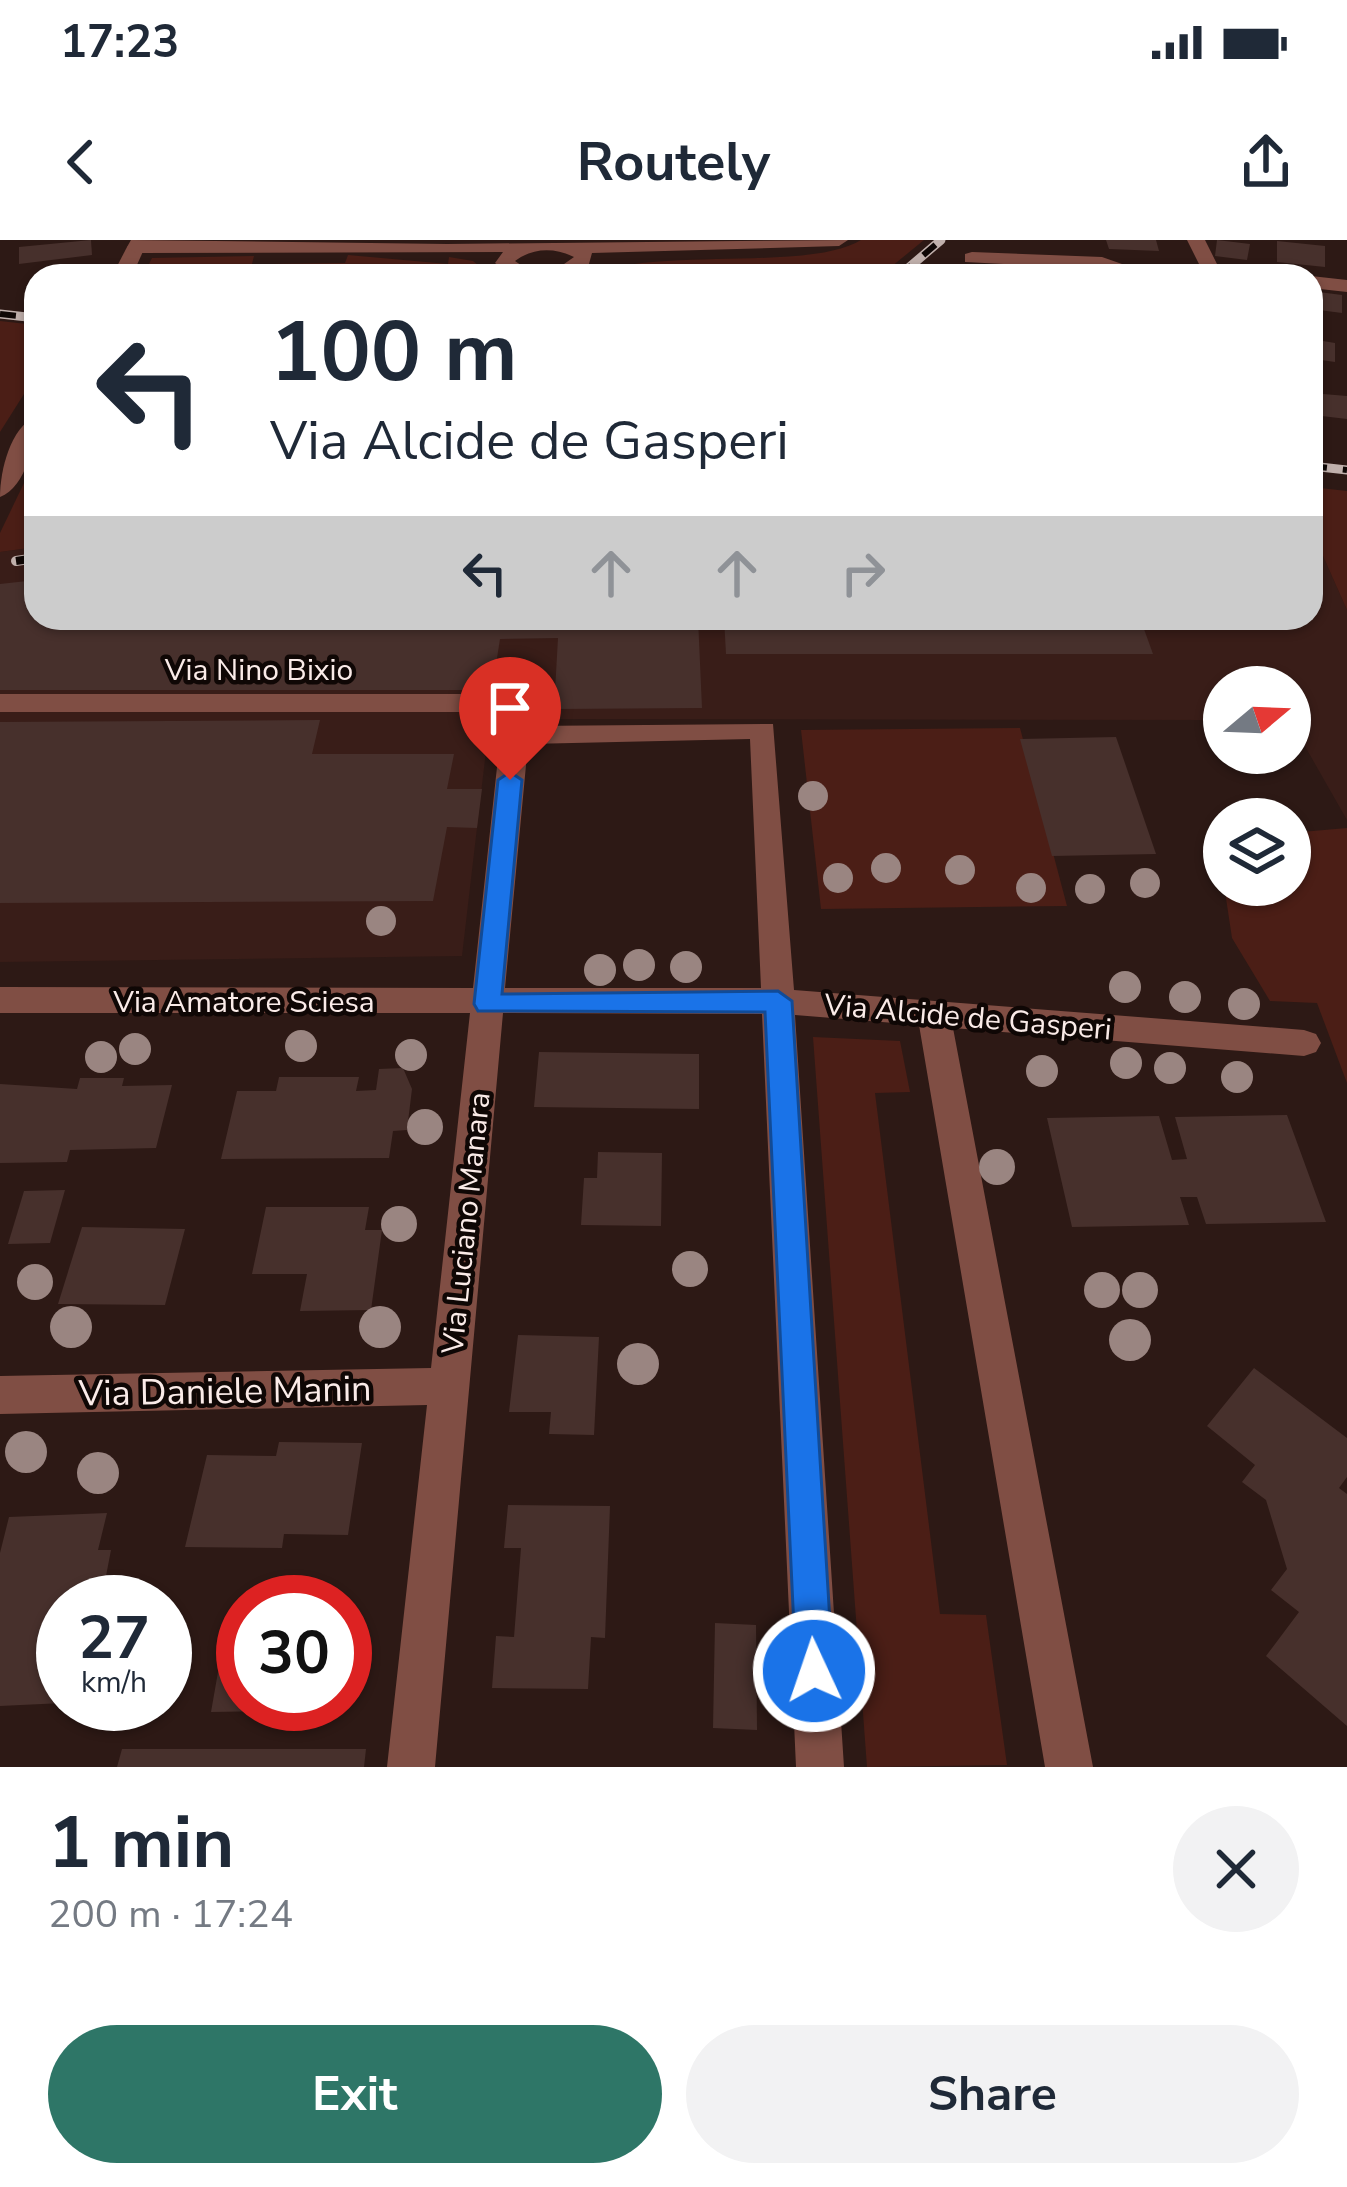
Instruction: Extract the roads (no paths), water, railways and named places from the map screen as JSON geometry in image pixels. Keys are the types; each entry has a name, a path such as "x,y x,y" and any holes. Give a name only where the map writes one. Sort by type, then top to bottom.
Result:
{"street":[{"path":"138,244 447,250 547,242 576,248 839,240"},
{"path":"967,264 986,240"},
{"path":"510,264 508,253 522,245"},
{"path":"576,248 581,264"},
{"path":"447,250 490,264"},
{"path":"973,258 1105,264"},
{"path":"0,490 24,445"},
{"name":"Via Nino Bixio","path":"0,703 518,706 763,730 778,1001"},
{"name":"Via Luciano Manara","path":"411,1767 518,706"},
{"name":"Via Amatore Sciesa","path":"0,1000 488,1004"},
{"path":"778,1001 820,1767"},
{"name":"Via Alcide de Gasperi","path":"488,1004 778,1001 1304,1043"},
{"path":"934,1014 1069,1767"},
{"name":"Via Daniele Manin","path":"0,1395 449,1386"}],"railway":[{"path":"913,264 941,240"},
{"path":"0,314 24,317"},
{"path":"1323,467 1347,470"},
{"path":"16,561 24,560"}]}
